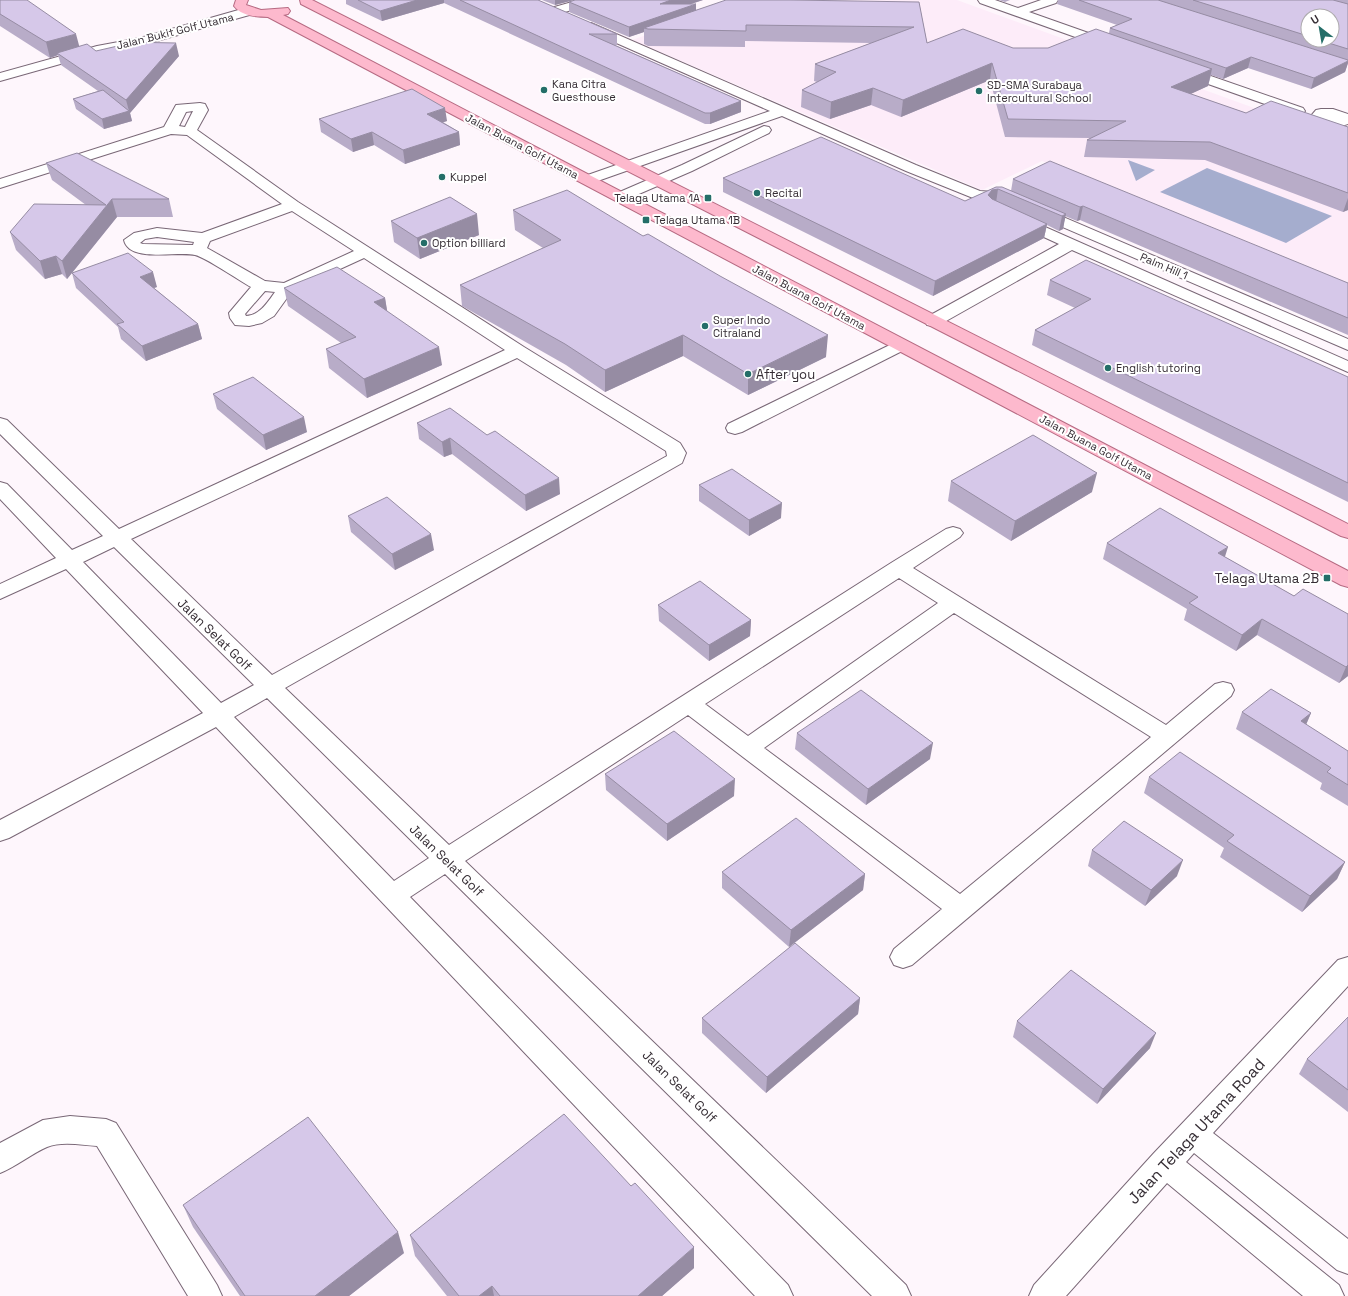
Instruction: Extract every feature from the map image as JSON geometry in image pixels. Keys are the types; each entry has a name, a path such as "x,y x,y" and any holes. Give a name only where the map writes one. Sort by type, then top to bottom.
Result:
{"main road":[{"path":"241,2 244,9 249,11 270,13 293,9 305,0 1348,532"},
{"name":"Jalan Buana Golf Utama","path":"270,13 1348,580"}],"street":[{"path":"556,11 591,0"},
{"path":"984,0 1123,49"},
{"path":"1018,12 1052,0"},
{"name":"Jalan Bukit Golf Utama","path":"101,49 134,33 241,2"},
{"name":"Palm Hill 1","path":"542,6 911,168 978,194 1002,196 1348,345"},
{"name":"Jalan Bukit Golf Utama","path":"0,77 101,49 142,41 249,11"},
{"path":"628,44 643,39"},
{"path":"1168,65 1318,118"},
{"path":"170,130 181,108 200,107 201,110 190,131"},
{"path":"587,180 627,165 787,114"},
{"path":"620,197 659,181 787,114"},
{"path":"0,184 170,130 190,131 293,205 518,351 673,447 677,453 675,458 270,687 0,831"},
{"name":"Palm Hill 1","path":"978,194 983,201 1004,214 1348,366"},
{"path":"286,288 261,286 201,244 293,205"},
{"path":"933,321 1071,244"},
{"path":"261,286 237,313 238,318 242,322 258,321 266,315 286,288 365,252"},
{"path":"735,428 900,345"},
{"path":"0,592 518,351"},
{"name":"Jalan Selat Golf","path":"0,424 895,1296"},
{"path":"0,488 777,1296"},
{"path":"392,895 953,533"},
{"path":"898,568 1166,736"},
{"path":"748,748 953,603"},
{"path":"902,957 1223,690"},
{"path":"688,703 960,909"},
{"name":"Jalan Telaga Utama Road","path":"1045,1296 1192,1134 1348,968"},
{"path":"0,1159 43,1134 70,1130 106,1132 206,1296"},
{"path":"1192,1134 1348,1259"},
{"path":"1165,1164 1328,1296"}],"shaded area":[{"name":"SD-SMA Surabaya Intercultural School","path":"747,0 957,0 1348,142 1348,284 1042,161 982,190 632,40"}],"water":[{"path":"1128,160 1155,170 1136,181"},
{"path":"1207,168 1332,216 1286,243 1160,192"}],"building":[{"path":"0,0 27,0 76,34 46,42 0,14"},
{"path":"358,0 417,0 380,11"},
{"path":"460,0 538,0 617,34 589,34 741,101 710,113 705,113"},
{"path":"575,0 671,0 660,4 696,4 629,27 569,2"},
{"path":"726,0 919,2 927,43 963,29 1013,48 1048,48 1096,29 1212,69 1171,87 1246,113 1271,101 1348,127 1348,193 1210,142 1087,140 1126,121 1008,119 992,63 903,100 873,88 831,102 802,90 836,72 815,64 914,27 746,25 746,31 644,28"},
{"path":"1079,0 1158,0 1300,45 1300,48 1310,48 1348,61 1314,78 1251,57 1226,68 1110,28 1132,19"},
{"path":"1193,0 1333,0 1348,4 1348,49 1340,47 1340,8 1300,8 1300,33"},
{"path":"124,42 176,43 126,100 57,53 87,44 96,51 122,45"},
{"path":"412,89 445,108 427,114 459,132 403,150 372,132 351,139 319,119"},
{"path":"103,90 129,111 102,119 73,99"},
{"path":"821,137 965,201 996,187 1002,187 1066,214 1062,216 998,189 992,190 988,195 992,199 1047,224 935,281 723,178"},
{"path":"77,153 169,199 112,199 62,261 56,256 40,261 10,232 34,204 106,205 46,163"},
{"path":"1050,161 1348,283 1348,318 1083,206 1080,207 1013,179"},
{"path":"567,190 643,236 648,234 720,276 828,335 748,374 683,335 605,370 565,344 460,285 561,240 513,210"},
{"path":"450,197 477,214 417,238 391,221"},
{"path":"128,253 153,272 140,277 198,324 142,346 117,324 124,322 72,273"},
{"path":"1086,260 1348,377 1348,483 1035,330 1091,299 1050,280"},
{"path":"337,267 385,298 374,302 439,347 364,379 326,349 356,337 284,288"},
{"path":"253,377 304,417 263,435 213,394"},
{"path":"450,408 487,435 495,431 559,478 525,495 450,438 442,442 417,423"},
{"path":"1033,435 1097,473 1015,521 951,481"},
{"path":"732,469 782,503 749,520 699,485"},
{"path":"387,497 431,534 392,554 348,516"},
{"path":"1160,508 1228,547 1218,553 1294,596 1303,589 1348,614 1348,665 1346,667 1262,619 1242,635 1189,603 1198,597 1107,543"},
{"path":"700,581 751,620 709,645 658,605"},
{"path":"1271,689 1311,713 1301,721 1348,751 1348,785 1327,772 1331,768 1242,712"},
{"path":"861,690 933,743 868,789 797,733"},
{"path":"674,731 735,779 667,824 605,774"},
{"path":"1180,752 1345,862 1310,896 1227,841 1234,835 1149,777"},
{"path":"796,818 865,874 791,930 722,872"},
{"path":"1124,821 1183,860 1151,890 1092,850"},
{"path":"795,943 860,998 767,1077 702,1018"},
{"path":"1071,970 1156,1033 1103,1089 1017,1021"},
{"path":"1348,1017 1348,1090 1307,1059"},
{"path":"564,1114 631,1186 635,1183 694,1247 638,1296 500,1296 492,1286 479,1296 459,1296 410,1235"},
{"path":"308,1117 398,1232 315,1296 245,1296 183,1205"}],"place":[{"name":"Kana Citra Guesthouse","path":"544,90"},
{"name":"SD-SMA Surabaya Intercultural School","path":"979,91"},
{"name":"Kuppel","path":"442,177"},
{"name":"Recital","path":"757,193"},
{"name":"Telaga Utama 1A","path":"708,198"},
{"name":"Telaga Utama 1B","path":"646,220"},
{"name":"Option billiard","path":"424,243"},
{"name":"Super Indo Citraland","path":"705,326"},
{"name":"English tutoring","path":"1108,368"},
{"name":"After you","path":"748,374"},
{"name":"Telaga Utama 2B","path":"1327,578"}]}
